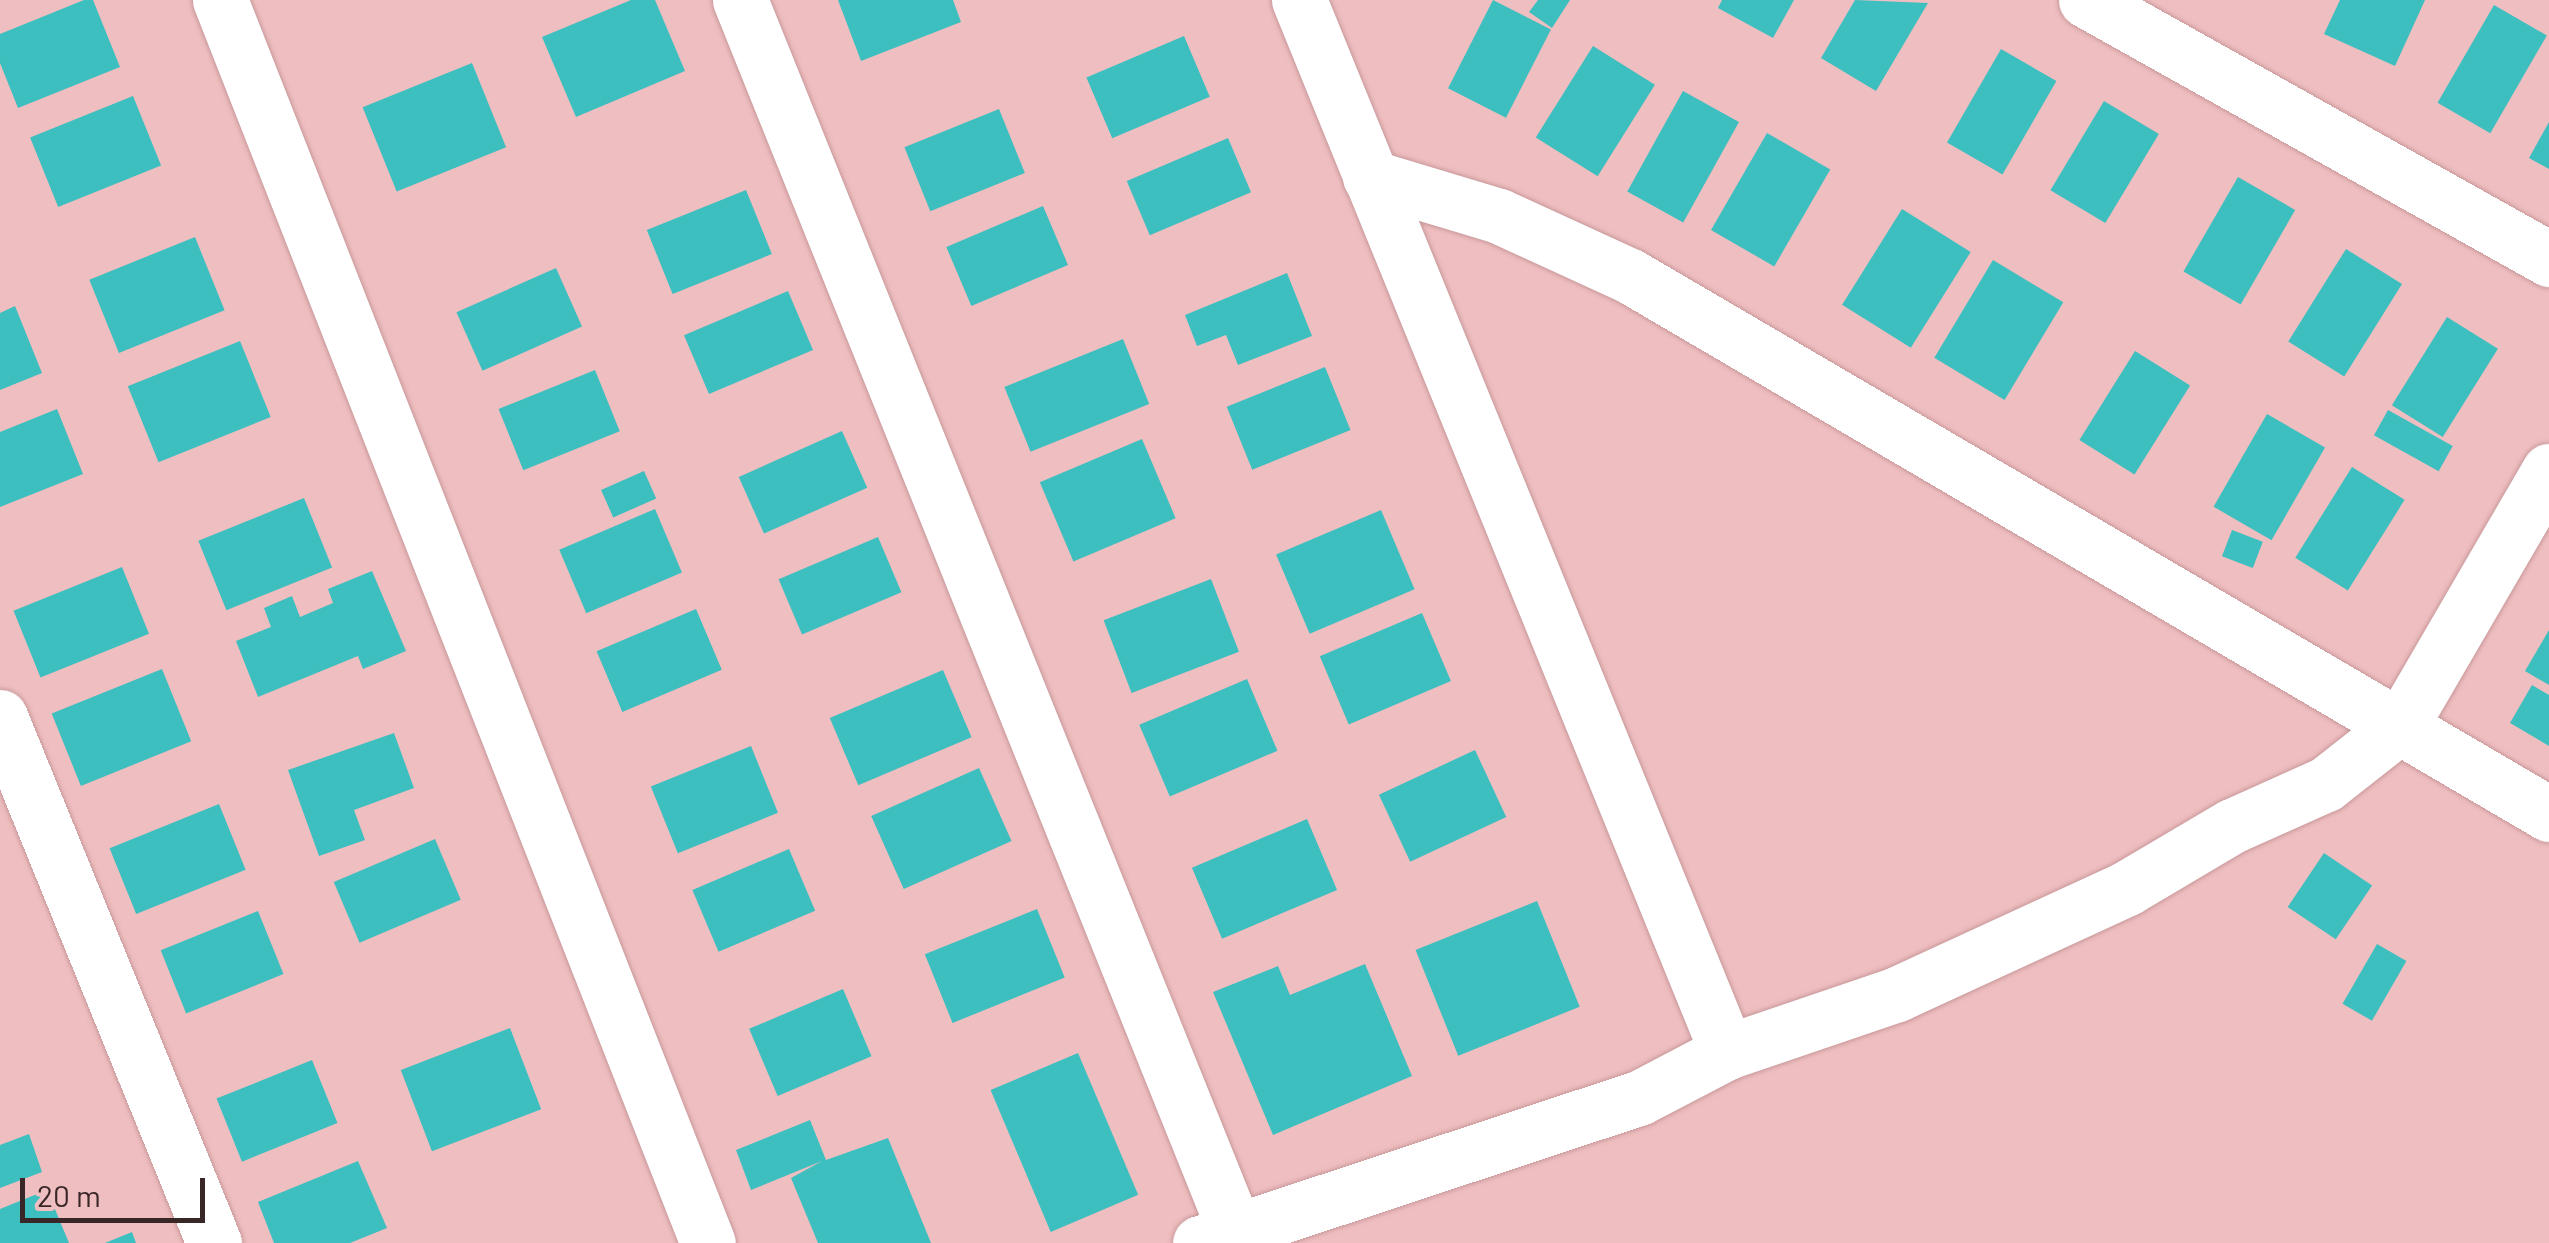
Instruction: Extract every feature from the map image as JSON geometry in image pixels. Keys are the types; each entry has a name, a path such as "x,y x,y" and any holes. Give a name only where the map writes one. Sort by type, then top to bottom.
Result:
{"street":[{"path":"220,0 708,1243"},
{"path":"740,0 1217,1235 1639,1098 1727,1052 1897,994 2127,888 2232,826 2326,784 2402,726 2549,472"},
{"path":"1299,0 1727,1052"},
{"path":"2086,0 2549,259"},
{"path":"1370,177 1498,216 1630,276 2353,704 2402,726 2549,814"},
{"path":"0,716 214,1243"}],"building":[{"path":"84,0 93,0 120,67 18,108 0,63 0,34"},
{"path":"631,0 655,0 685,71 576,117 542,37"},
{"path":"838,0 953,0 961,22 861,61"},
{"path":"1493,0 1551,30 1506,118 1448,88"},
{"path":"1538,0 1570,0 1552,28 1529,12"},
{"path":"1722,0 1794,0 1773,38 1718,8"},
{"path":"1855,0 1928,3 1876,91 1821,58"},
{"path":"2340,0 2425,0 2395,66 2324,34"},
{"path":"2494,5 2547,36 2490,133 2438,103"},
{"path":"1184,36 1210,97 1112,138 1086,77"},
{"path":"1593,46 1655,85 1598,176 1536,138"},
{"path":"2001,49 2056,81 2002,175 1947,143"},
{"path":"472,63 506,147 397,192 363,107"},
{"path":"1683,91 1739,122 1683,223 1627,192"},
{"path":"133,96 161,166 58,207 30,138"},
{"path":"2104,101 2159,134 2105,223 2050,190"},
{"path":"999,109 1025,173 930,211 904,147"},
{"path":"2549,122 2549,169 2529,158"},
{"path":"1767,133 1830,170 1774,266 1711,230"},
{"path":"1228,138 1251,192 1150,235 1127,181"},
{"path":"2238,177 2295,210 2241,304 2184,271"},
{"path":"746,190 772,254 673,294 647,230"},
{"path":"1043,206 1068,265 971,306 946,247"},
{"path":"1902,209 1971,252 1911,348 1842,305"},
{"path":"195,237 225,310 119,353 89,280"},
{"path":"2346,249 2402,284 2344,376 2288,341"},
{"path":"1993,260 2063,302 2005,400 1934,358"},
{"path":"556,268 582,326 482,371 456,312"},
{"path":"1287,273 1312,336 1238,365 1226,335 1197,346 1185,315"},
{"path":"788,291 813,350 709,394 684,335"},
{"path":"15,306 42,373 0,390 0,313"},
{"path":"2447,317 2498,349 2443,437 2392,405"},
{"path":"1123,339 1149,404 1031,452 1004,387"},
{"path":"240,341 271,417 159,462 128,386"},
{"path":"2135,351 2190,385 2134,474 2079,440"},
{"path":"1325,367 1350,430 1252,470 1227,407"},
{"path":"595,370 620,431 523,470 499,409"},
{"path":"57,409 83,474 0,507 0,432"},
{"path":"2388,410 2453,446 2439,471 2374,435"},
{"path":"2267,414 2325,448 2272,540 2214,507"},
{"path":"842,431 867,488 764,534 739,477"},
{"path":"1142,439 1176,518 1073,562 1040,482"},
{"path":"2352,467 2405,500 2348,591 2295,558"},
{"path":"644,471 656,498 613,518 601,490"},
{"path":"304,498 332,568 226,610 198,541"},
{"path":"655,509 682,573 586,613 559,550"},
{"path":"1381,510 1415,589 1310,634 1276,555"},
{"path":"2232,530 2263,542 2253,568 2222,556"},
{"path":"878,537 901,592 802,634 779,579"},
{"path":"122,567 149,634 40,678 14,611"},
{"path":"372,571 406,651 363,669 358,656 258,697 236,641 271,627 264,608 292,596 300,617 333,603 328,589"},
{"path":"1211,579 1239,652 1132,693 1104,620"},
{"path":"696,609 722,670 622,712 597,651"},
{"path":"1422,613 1451,681 1349,724 1320,656"},
{"path":"2549,630 2549,685 2525,671"},
{"path":"162,669 191,741 81,786 52,714"},
{"path":"943,670 972,737 858,785 830,718"},
{"path":"1247,679 1277,751 1170,797 1139,725"},
{"path":"2532,685 2549,695 2549,746 2510,723"},
{"path":"394,733 414,788 354,810 365,840 319,856 288,770"},
{"path":"751,746 778,813 678,853 651,786"},
{"path":"1475,750 1506,817 1410,862 1379,795"},
{"path":"979,768 1012,841 904,889 871,816"},
{"path":"219,804 246,870 136,914 110,848"},
{"path":"1307,819 1337,890 1222,939 1192,868"},
{"path":"435,839 461,900 360,943 334,882"},
{"path":"789,849 815,911 719,952 692,890"},
{"path":"2324,853 2372,885 2336,939 2288,907"},
{"path":"1537,901 1580,1007 1458,1056 1416,950"},
{"path":"1037,909 1065,978 953,1023 925,954"},
{"path":"258,911 283,974 186,1013 161,950"},
{"path":"2377,944 2406,961 2372,1021 2342,1004"},
{"path":"1365,964 1412,1076 1273,1135 1213,992 1278,966 1290,995"},
{"path":"843,989 872,1056 778,1096 749,1029"},
{"path":"510,1028 541,1109 432,1151 401,1070"},
{"path":"1078,1053 1138,1195 1051,1232 991,1090"},
{"path":"312,1060 337,1123 242,1162 217,1099"},
{"path":"810,1120 826,1160 888,1138 931,1243 818,1243 791,1178 822,1161 751,1190 736,1150"},
{"path":"29,1134 42,1172 0,1188 0,1145"},
{"path":"358,1161 387,1228 350,1243 274,1243 258,1202"},
{"path":"47,1190 69,1243 0,1243 0,1209"},
{"path":"132,1232 136,1243 105,1243"}]}
